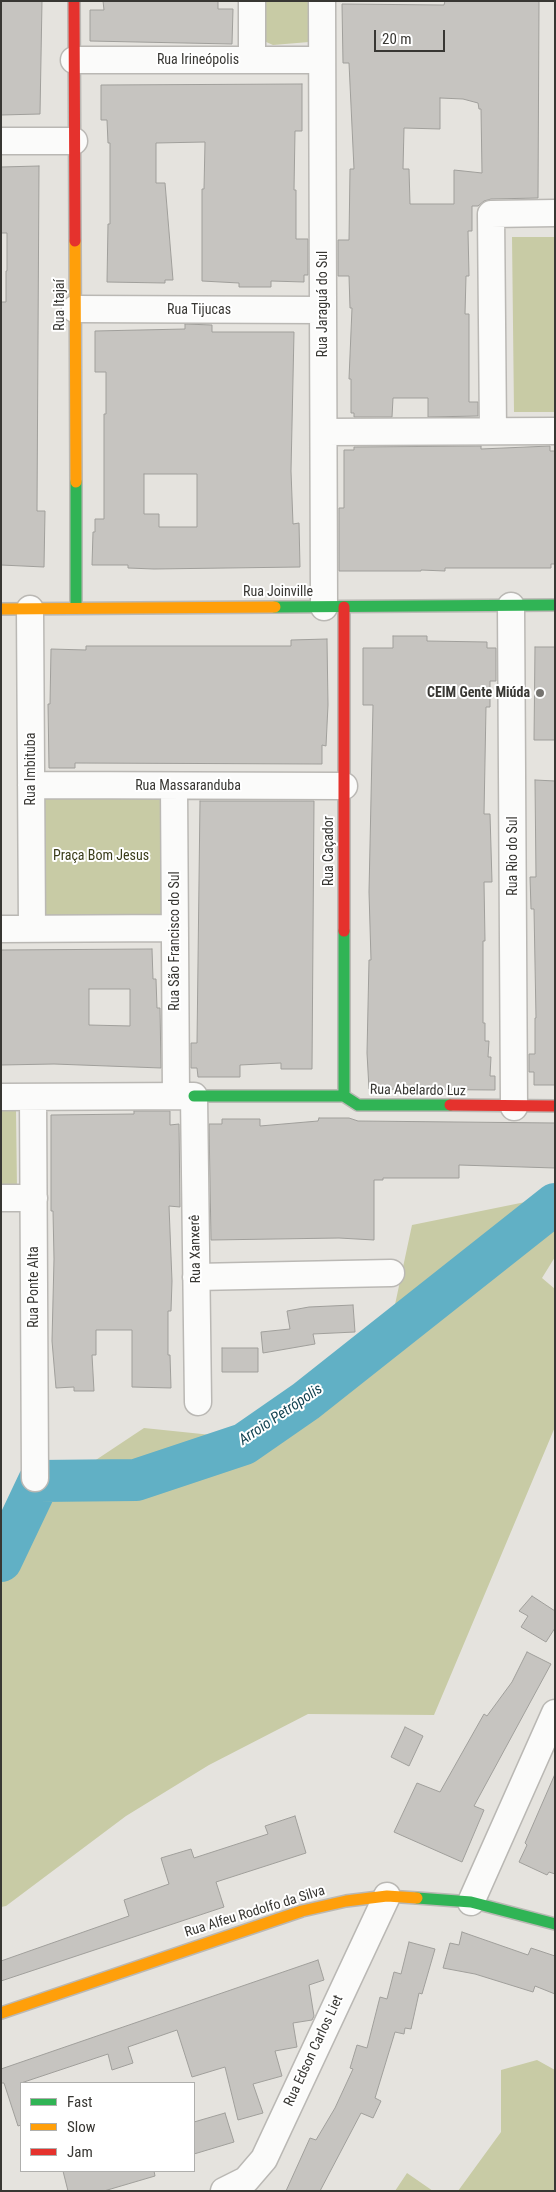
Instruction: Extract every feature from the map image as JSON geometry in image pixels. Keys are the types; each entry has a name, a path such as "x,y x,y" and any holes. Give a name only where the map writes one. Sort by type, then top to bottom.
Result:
{"street":[{"name":"Rua Itajaí","path":"74,1 76,608"},
{"path":"252,1 252,60"},
{"name":"Rua Jaraguá do Sul","path":"322,1 324,432 334,607"},
{"name":"Rua Irineópolis","path":"74,60 322,60"},
{"path":"1,141 74,141"},
{"path":"493,431 491,214 555,213"},
{"name":"Rua Tijucas","path":"75,310 323,310"},
{"path":"324,432 555,431"},
{"name":"Rua Joinville","path":"1,609 555,605"},
{"name":"Rua Rio do Sul","path":"512,606 514,1107"},
{"name":"Rua Caçador","path":"334,607 344,786 344,1096"},
{"name":"Rua Imbituba","path":"30,609 32,929"},
{"name":"Rua Massaranduba","path":"32,785 344,786"},
{"name":"Rua São Francisco do Sul","path":"174,786 175,928 185,1096"},
{"path":"1,929 175,928"},
{"path":"1,1097 185,1096"},
{"name":"Rua Abelardo Luz","path":"185,1096 344,1096 358,1105 555,1106"},
{"name":"Rua Xanxerê","path":"185,1096 196,1277 198,1402"},
{"name":"Rua Ponte Alta","path":"33,1097 35,1478"},
{"path":"1,1198 34,1198"},
{"path":"196,1277 391,1273"},
{"path":"471,1902 555,1713"},
{"name":"Rua Alfeu Rodolfo da Silva","path":"1,2013 302,1911 346,1900 387,1896 471,1902 555,1924"},
{"name":"Rua Edson Carlos Liet","path":"224,2191 246,2180 264,2159 387,1896"}],"green space":[{"path":"262,1 311,1 309,42 273,45 264,41"},
{"path":"512,237 555,237 555,412 514,412"},
{"name":"Praça Bom Jesus","path":"42,797 161,797 161,915 42,915"},
{"path":"1,1111 16,1111 17,1189 1,1189"},
{"path":"555,1196 555,1257 542,1278 555,1289 555,1427 434,1715 308,1714 209,1765 126,1816 6,1906 1,1907 1,1523 144,1428 231,1437 393,1314 412,1225"},
{"path":"537,2060 555,2070 555,2191 458,2191 501,2132 501,2070"},
{"path":"407,2173 433,2191 395,2191"}],"building":[{"path":"1,1 42,1 40,114 1,115"},
{"path":"103,1 218,1 218,9 233,9 232,44 90,41 90,10 104,10"},
{"path":"445,1 539,1 538,198 491,199 484,201 478,206 472,206 472,231 468,231 469,276 466,276 465,314 469,314 469,402 478,402 478,416 428,417 428,398 393,398 392,417 354,417 354,413 351,413 351,379 349,379 352,308 350,308 349,276 338,276 338,240 349,240 350,169 354,169 349,63 343,63 342,4 444,5","holes":["440,98 463,99 478,103 479,109 481,109 482,173 454,170 454,204 410,204 409,169 403,169 404,128 440,129"]},
{"path":"302,84 302,131 295,131 294,190 296,190 296,239 308,239 308,275 304,275 304,282 271,281 271,287 239,287 239,283 202,281 202,189 204,189 205,142 156,143 156,183 165,183 173,280 165,280 165,283 107,282 108,224 110,224 110,143 108,143 107,120 101,120 101,85"},
{"path":"39,166 37,511 45,511 44,567 1,565 1,302 6,302 7,233 1,233 1,167"},
{"path":"185,324 212,325 212,332 294,332 291,471 293,524 299,523 300,567 154,569 128,568 128,565 92,565 95,519 104,519 104,414 106,414 106,372 95,372 95,331 185,329","holes":["144,474 197,474 197,527 159,527 159,514 144,514"]},
{"path":"481,446 481,449 550,446 550,451 555,451 555,564 551,564 551,568 339,571 339,508 344,508 344,450 354,450 354,447"},
{"path":"393,636 427,636 427,641 487,642 487,648 496,648 496,681 490,681 490,707 486,707 484,814 490,814 492,882 484,882 485,941 483,941 483,1023 485,1023 485,1041 489,1041 488,1057 491,1057 490,1076 495,1076 495,1090 369,1089 367,1053 369,960 371,960 369,892 373,705 363,705 363,648 393,648"},
{"path":"327,639 328,705 326,746 322,745 322,764 75,763 75,768 49,768 48,704 50,704 51,649 86,650 86,646 291,646 291,640"},
{"path":"535,647 555,647 555,740 534,740"},
{"path":"535,780 555,781 555,1085 534,1085 534,1072 529,1072 529,1054 535,1054 536,1018 534,909 531,909 530,877 536,877"},
{"path":"200,801 314,801 312,1069 281,1069 281,1063 240,1065 240,1077 198,1077 197,1068 191,1068 191,1043 197,1043"},
{"path":"152,949 153,979 156,979 157,1008 160,1008 161,1068 54,1064 1,1065 1,950","holes":["89,989 130,989 130,1026 89,1025"]},
{"path":"134,1111 170,1111 170,1125 179,1124 180,1207 169,1206 172,1281 171,1311 168,1311 168,1355 170,1355 171,1388 132,1387 132,1330 96,1330 96,1355 92,1355 94,1391 74,1391 74,1387 56,1388 52,1341 54,1259 53,1211 51,1211 51,1115 134,1114"},
{"path":"319,1118 349,1118 358,1121 555,1123 555,1168 459,1165 459,1178 383,1178 383,1180 374,1180 374,1240 339,1238 211,1240 209,1124 222,1124 222,1119 260,1119 260,1126 318,1121"},
{"path":"353,1305 355,1332 313,1334 315,1344 263,1353 261,1332 290,1329 287,1311 309,1307"},
{"path":"222,1348 258,1348 258,1372 222,1372"},
{"path":"532,1596 555,1611 555,1628 546,1642 521,1627 528,1616 519,1611"},
{"path":"527,1652 551,1664 474,1806 484,1810 462,1862 394,1832 417,1783 440,1792 484,1714 487,1716 512,1682"},
{"path":"405,1727 423,1736 409,1766 391,1757"},
{"path":"555,1774 555,1874 549,1872 547,1875 519,1862 527,1845 525,1843"},
{"path":"295,1816 306,1853 216,1882 224,1907 1,1981 1,1961 129,1916 124,1900 169,1884 161,1858 191,1849 194,1858 268,1834 265,1826"},
{"path":"462,1932 528,1955 531,1948 555,1956 555,1994 535,1986 533,1992 475,1974 443,1968 450,1943 459,1945"},
{"path":"409,1942 435,1949 422,1994 419,1993 411,2029 405,2028 404,2034 395,2032 375,2098 381,2101 373,2118 361,2113 320,2191 286,2191 310,2138 316,2140 335,2108 353,2069 350,2068 357,2045 367,2048 380,1997 387,1999 394,1972 401,1974"},
{"path":"318,1960 324,1980 309,1985 314,2016 312,2020 293,2023 297,2047 275,2051 282,2076 253,2084 263,2113 238,2120 225,2067 192,2077 177,2030 128,2047 133,2063 112,2070 108,2054 20,2082 20,2125 18,2126 4,2083 1,2083 1,2069"},
{"path":"225,2113 234,2142 195,2154 195,2122"},
{"path":"63,2172 154,2172 155,2176 104,2191 68,2191"}],"waterway":[{"name":"Arroio Petrópolis","path":"1,1561 39,1481 136,1480 244,1444 306,1401 555,1204"}],"traffic: fast":[{"path":"76,482 76,608"},
{"path":"275,607 555,605"},
{"path":"344,931 344,1096"},
{"path":"194,1096 344,1096 358,1105 450,1105"},
{"path":"417,1898 471,1902 555,1924"}],"traffic: slow":[{"path":"75,241 76,482"},
{"path":"1,609 275,607"},
{"path":"1,2013 302,1911 346,1901 387,1896 417,1898"}],"traffic: jam":[{"path":"74,1 75,241"},
{"path":"344,607 344,931"},
{"path":"450,1105 555,1106"}],"place":[{"name":"CEIM Gente Miúda","path":"540,693"}]}
